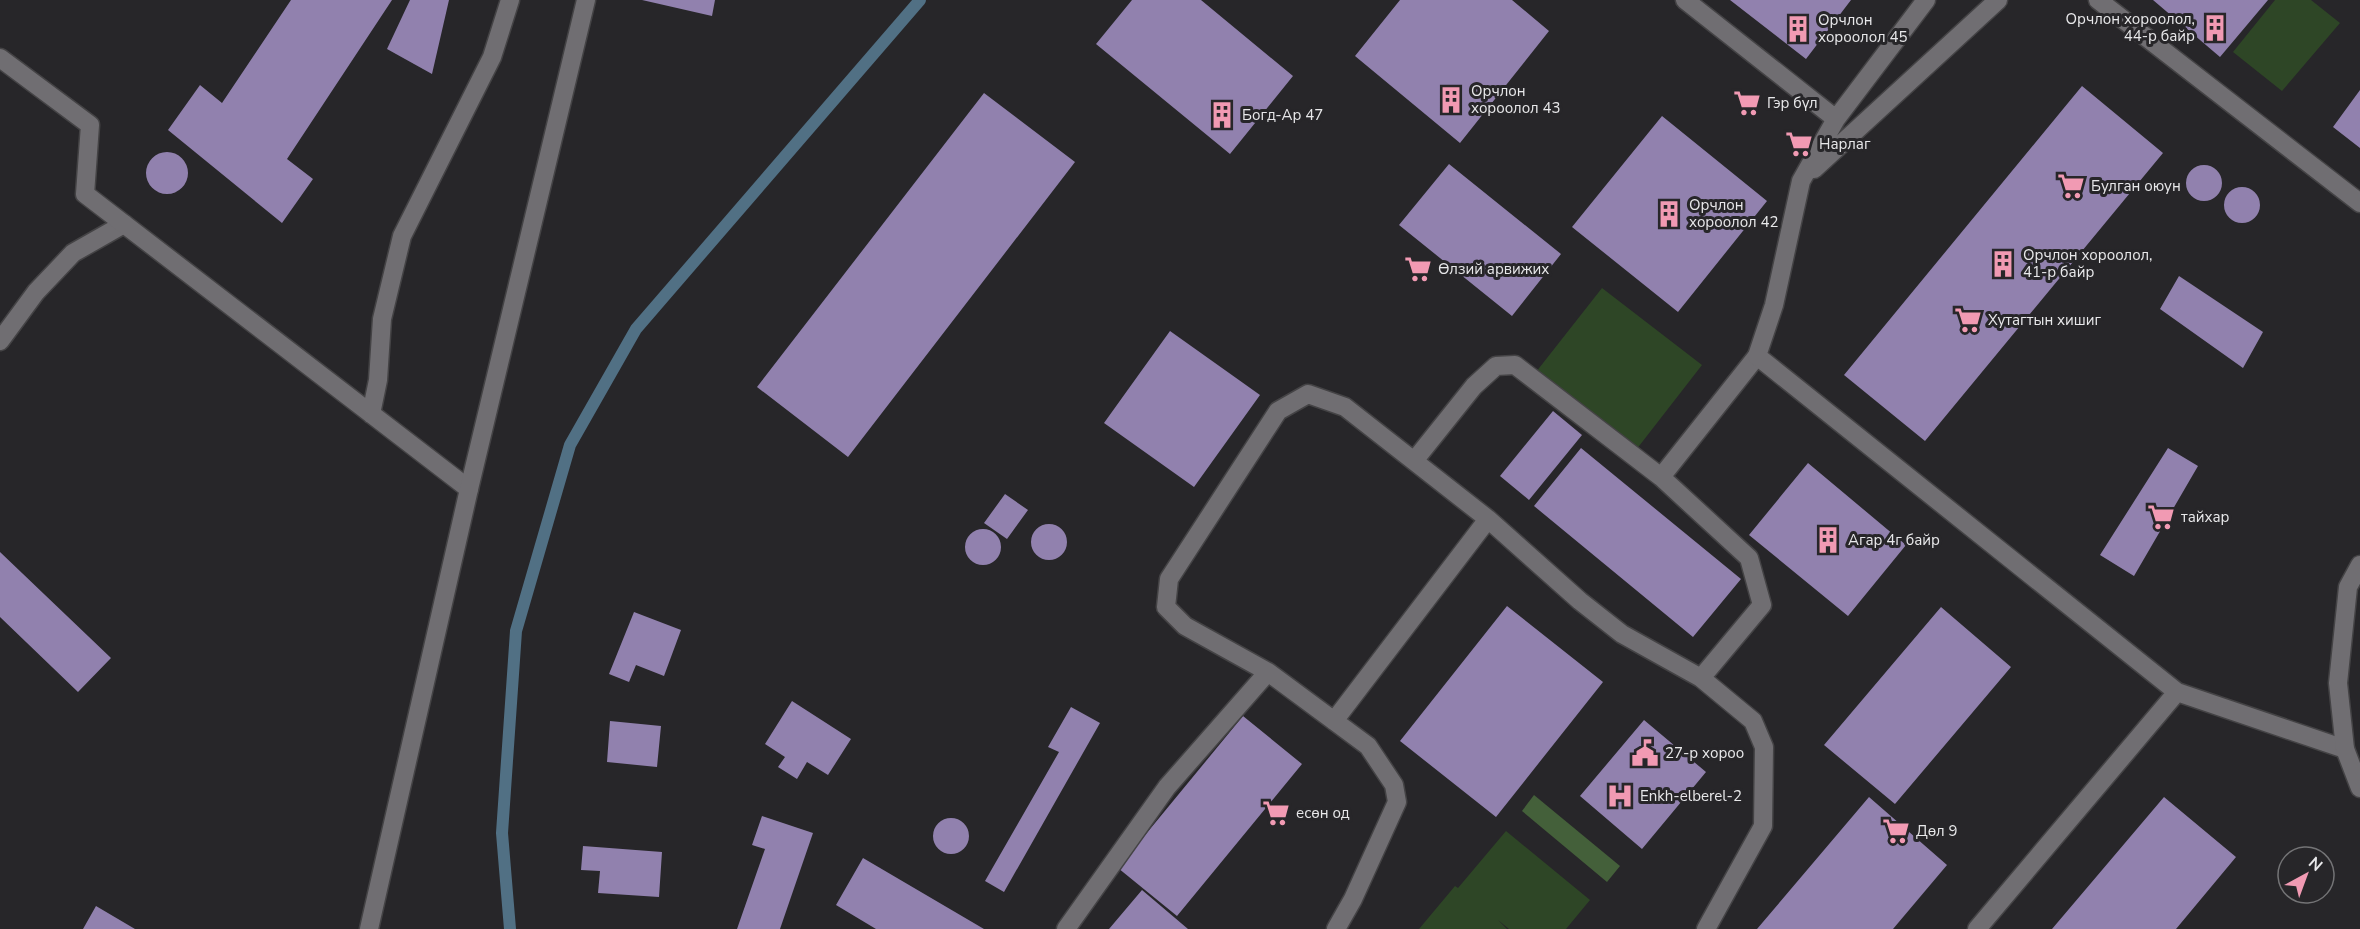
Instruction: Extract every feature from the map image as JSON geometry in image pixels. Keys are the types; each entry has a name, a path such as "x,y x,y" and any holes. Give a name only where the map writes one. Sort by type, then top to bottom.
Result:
{"street":[{"path":"371,414 378,380 382,319 402,236 492,57 510,0"},
{"path":"369,929 469,489 586,0"},
{"path":"1685,0 1836,119"},
{"path":"1660,477 1757,356 1774,305 1801,181 1836,119 1926,0"},
{"path":"1801,181 1998,0"},
{"path":"2098,0 2360,202"},
{"path":"0,58 90,125 86,194 469,489"},
{"path":"0,341 36,292 73,253 124,224"},
{"path":"1757,356 2177,692 2345,749"},
{"path":"1414,461 1474,386 1496,366 1515,365 1660,477 1749,558 1762,605 1701,678"},
{"path":"1336,929 1353,899 1397,802 1394,785 1368,746 1268,672 1185,626 1166,607 1169,579 1278,411 1308,394 1345,407 1488,519 1580,601 1622,634 1701,678 1754,721 1764,747 1763,826 1706,929"},
{"path":"1334,721 1488,519"},
{"path":"2360,565 2348,587 2338,683 2345,749 2360,788"},
{"path":"1066,929 1167,787 1268,672"},
{"path":"1977,929 2177,692"}],"green space":[{"path":"2275,0 2311,0 2340,23 2282,91 2233,52"},
{"path":"1602,288 1702,365 1636,450 1536,372"},
{"path":"1534,795 1620,866 1607,882 1522,811"},
{"path":"1506,831 1590,900 1566,929 1509,929 1498,920 1507,929 1419,929 1455,886 1458,888"}],"building":[{"path":"291,0 392,0 287,159 313,179 282,223 168,130 200,85 222,103"},
{"path":"410,0 449,0 432,74 387,49"},
{"path":"642,0 715,0 712,16"},
{"name":"Богд-Ар 47","path":"1132,0 1201,0 1293,76 1230,154 1096,44"},
{"name":"Орчлон хороолол 43","path":"1400,0 1512,0 1549,31 1460,143 1355,56"},
{"name":"Орчлон хороолол 45","path":"1730,0 1851,0 1806,59"},
{"name":"Орчлон хороолол, 44-р байр","path":"2153,0 2268,0 2220,57"},
{"name":"Орчлон хороолол, 41-р байр","path":"2082,86 2163,153 1925,441 1844,375"},
{"path":"2360,90 2360,148 2333,127"},
{"path":"984,93 1075,162 848,457 757,387"},
{"name":"Орчлон хороолол 42","path":"1662,116 1767,201 1678,312 1572,227"},
{"path":"167,152 182,158 188,173 182,188 167,194 152,188 146,173 152,158"},
{"path":"1449,164 1561,254 1512,316 1399,225"},
{"path":"2204,165 2217,170 2222,183 2217,196 2204,201 2191,196 2186,183 2191,170"},
{"path":"2242,187 2255,192 2260,205 2255,218 2242,223 2229,218 2224,205 2229,192"},
{"path":"2179,276 2263,332 2243,368 2160,309"},
{"path":"1170,331 1260,395 1194,487 1104,423"},
{"path":"1553,411 1582,435 1529,500 1500,476"},
{"path":"1581,448 1741,579 1693,637 1534,506"},
{"path":"2168,448 2198,466 2134,576 2100,555"},
{"name":"Агар 4г байр","path":"1808,463 1906,545 1848,616 1749,535"},
{"path":"1005,494 1028,510 1007,539 984,523"},
{"path":"1049,524 1062,529 1067,542 1062,555 1049,560 1036,555 1031,542 1036,529"},
{"path":"983,529 996,534 1001,547 996,560 983,565 970,560 965,547 970,534"},
{"path":"0,552 111,658 78,692 0,617"},
{"path":"1507,606 1603,682 1496,817 1400,741"},
{"path":"1941,607 2011,667 1895,804 1824,745"},
{"path":"634,612 681,630 664,676 636,665 629,682 609,674"},
{"path":"792,701 851,739 828,775 807,762 797,779 778,767 785,757 765,744"},
{"path":"1071,707 1100,723 1004,892 985,881 1059,752 1048,747"},
{"path":"1243,716 1302,764 1177,916 1118,868"},
{"path":"1644,720 1706,772 1642,849 1580,796"},
{"path":"610,721 661,726 657,767 607,762"},
{"path":"1869,797 1947,865 1893,929 1757,929"},
{"path":"2164,797 2236,857 2176,929 2052,929"},
{"path":"762,816 813,833 780,929 737,929 765,849 752,845"},
{"path":"951,818 964,823 969,836 964,849 951,854 938,849 933,836 938,823"},
{"path":"583,846 662,852 659,897 598,893 600,871 581,870"},
{"path":"863,858 984,929 876,929 836,905"},
{"path":"1142,890 1188,929 1109,929"},
{"path":"96,906 135,929 83,929"}],"waterway":[{"path":"510,929 502,833 516,631 570,445 636,329 920,0"}],"place":[{"name":"Орчлон хороолол, 44-р байр","path":"2215,28"},
{"name":"Орчлон хороолол 45","path":"1798,29"},
{"name":"Орчлон хороолол 43","path":"1451,100"},
{"name":"Гэр бүл","path":"1747,103"},
{"name":"Богд-Ар 47","path":"1222,115"},
{"name":"Нарлаг","path":"1799,144"},
{"name":"Булган оюун","path":"2071,186"},
{"name":"Орчлон хороолол 42","path":"1669,214"},
{"name":"Орчлон хороолол, 41-р байр","path":"2003,264"},
{"name":"Өлзий арвижих","path":"1418,269"},
{"name":"Хутагтын хишиг","path":"1968,320"},
{"name":"тайхар","path":"2161,517"},
{"name":"Агар 4г байр","path":"1828,540"},
{"name":"27-р хороо","path":"1645,753"},
{"name":"Enkh-elberel-2","path":"1620,796"},
{"name":"есөн од","path":"1276,813"},
{"name":"Дөл 9","path":"1896,831"}]}
